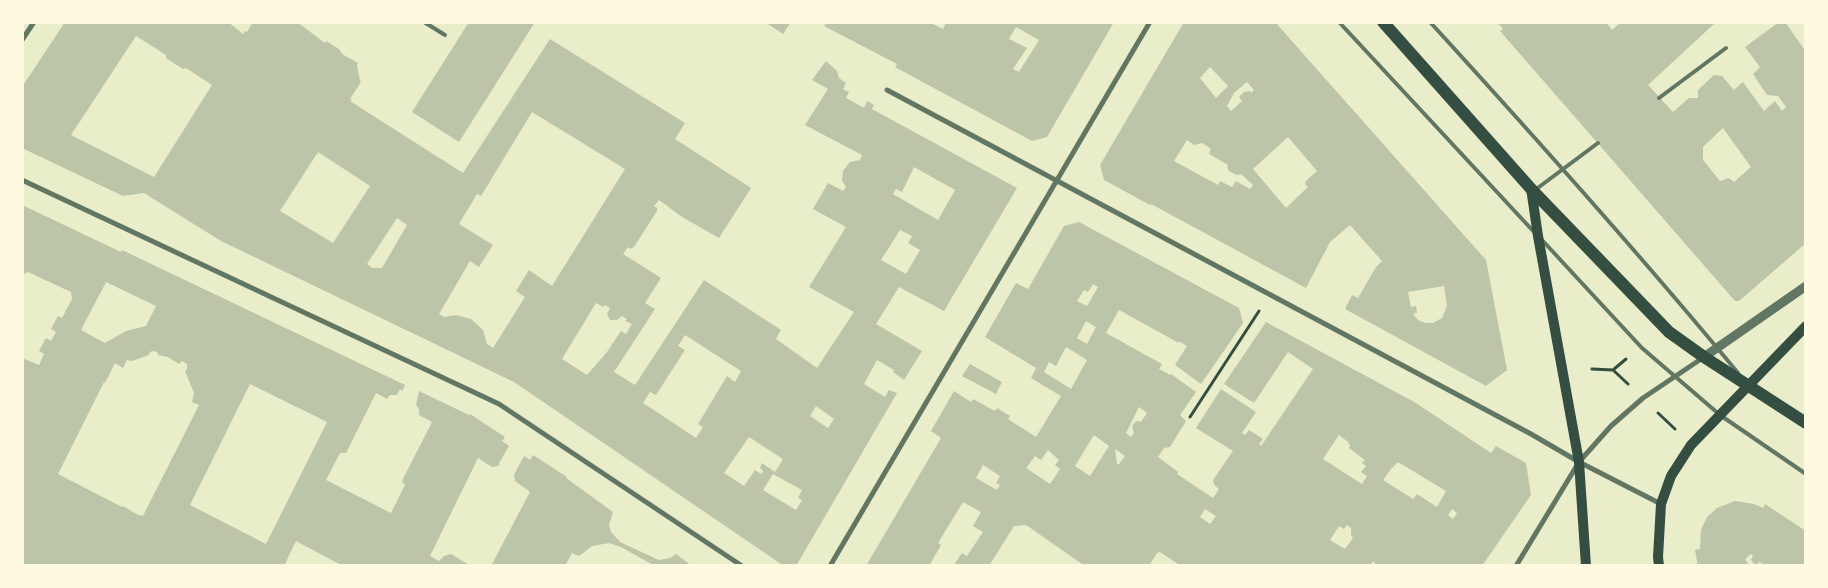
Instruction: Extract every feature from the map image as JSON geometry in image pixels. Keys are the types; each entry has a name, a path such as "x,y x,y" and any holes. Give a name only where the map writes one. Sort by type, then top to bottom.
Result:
{"main road":[{"path":"1383,22 1532,190 1669,332 1806,423"},
{"path":"1532,190 1538,236 1579,462 1586,566"},
{"path":"1659,566 1661,504 1671,476 1691,445 1806,326"}],"street":[{"path":"22,40 34,22"},
{"path":"830,566 1150,22"},
{"path":"887,90 1269,296 1531,434 1579,462 1661,504"},
{"path":"22,180 499,404 742,566"},
{"path":"1516,566 1579,462 1617,421 1642,398 1806,286"}],"lane":[{"path":"424,22 444,35"},
{"path":"1339,22 1642,348 1720,415 1806,474"},
{"path":"1430,22 1562,169 1749,386"},
{"path":"1659,98 1726,48"},
{"path":"1532,190 1598,143"}],"path":[{"path":"1190,418 1269,296"},
{"path":"1612,370 1630,356"},
{"path":"1592,369 1612,370 1630,387"},
{"path":"1652,407 1675,429"}],"building":[{"path":"65,22 228,22 243,34 245,31 247,32 253,22 297,22 325,43 326,41 339,49 342,54 358,63 361,82 350,101 463,173 550,39 685,123 675,139 751,188 719,238 682,217 659,200 654,206 657,208 657,211 634,247 630,249 628,247 623,254 661,278 645,303 655,309 614,372 635,385 704,280 781,330 776,339 817,368 854,312 809,287 846,227 813,209 828,183 843,191 846,187 842,181 843,171 850,162 860,160 862,155 805,125 828,89 812,80 826,61 837,71 839,78 846,83 843,89 849,92 846,98 864,108 867,101 874,105 872,109 1017,188 944,311 899,287 876,324 922,351 904,380 893,372 894,370 877,360 864,384 885,397 889,390 897,393 796,566 784,566 514,382 221,241 144,193 123,196 22,148 22,87","holes":["136,36 166,55 166,58 183,69 186,68 212,85 154,177 71,135","532,112 625,169 552,286 529,270 516,291 525,297 493,348 487,344 483,330 471,319 456,315 444,317 439,314 470,261 479,267 493,245 459,224 477,194 481,196","318,152 370,186 333,243 280,211","914,167 955,190 938,220 893,194 896,189 902,192","397,218 407,225 382,268 372,268 367,264","900,230 912,236 908,243 920,250 906,274 881,260","596,303 610,308 607,314 610,320 617,320 622,316 627,319 625,321 632,324 626,334 621,331 607,352 587,375 562,359","685,335 741,371 735,382 727,376 698,424 703,427 696,438 643,403 650,392 656,395 685,350 678,346","816,406 834,419 828,428 810,416","749,437 783,459 775,472 762,463 760,468 763,471 761,474 755,470 744,486 724,473","773,474 802,490 798,498 802,500 796,510 763,490"]},
{"path":"469,22 535,22 459,142 412,112"},
{"path":"765,22 791,22 783,34"},
{"path":"827,22 929,22 943,29 946,22 1114,22 1047,137 1032,141 895,67 897,64 824,26","holes":["1016,27 1039,40 1019,72 1013,69 1027,48 1009,39"]},
{"path":"1184,22 1275,22 1486,260 1507,370 1486,386 1345,309 1352,295 1358,298 1376,267 1382,261 1350,225 1330,242 1306,288 1104,180 1100,165","holes":["1210,67 1228,86 1216,98 1200,78","1247,82 1254,90 1251,93 1250,91 1244,92 1239,97 1242,101 1231,111 1227,106 1234,93","1288,137 1317,171 1306,181 1305,184 1308,187 1286,208 1253,169","1187,140 1194,145 1202,143 1211,149 1209,153 1211,155 1228,165 1229,171 1237,175 1241,174 1253,185 1250,189 1236,181 1232,187 1220,181 1218,185 1174,161","1444,286 1447,306 1442,318 1433,323 1425,323 1418,320 1413,314 1417,313 1416,306 1411,307 1408,292"]},
{"path":"1497,22 1606,22 1612,30 1621,22 1716,22 1648,85 1673,112 1689,98 1698,98 1698,90 1714,75 1722,76 1734,90 1743,82 1764,111 1775,101 1782,111 1786,107 1778,96 1767,95 1753,74 1760,67 1745,47 1779,22 1785,22 1806,52 1806,243 1739,301 1735,301 1500,31 1503,29","holes":["1723,128 1751,167 1734,182 1729,178 1720,181 1703,160 1703,147"]},
{"path":"22,205 121,252 122,250 405,385 397,395 390,395 387,399 376,393 346,453 340,453 326,480 391,513 405,485 402,481 432,422 419,415 419,409 416,405 419,391 470,414 505,437 502,441 509,446 498,466 492,467 478,458 430,556 439,561 444,556 451,554 471,566 343,566 296,541 284,566 22,566 22,393 24,390 22,389 22,358 39,365 44,354 39,351 46,338 51,341 56,332 51,329 58,316 62,318 72,299 71,292 28,272 22,275","holes":["106,282 156,306 146,326 126,331 105,343 81,330","150,352 157,352 158,355 168,357 179,364 182,361 187,364 185,371 194,393 192,402 199,405 143,516 58,474 115,363 123,368 127,360 132,361 149,355","250,384 327,422 266,544 190,505"]},
{"path":"1079,222 1239,308 1243,323 1201,384 1175,365 1187,346 1180,342 1119,310 1106,333 1162,364 1159,369 1171,374 1196,392 1180,415 1186,421 1170,447 1164,448 1158,457 1178,472 1177,474 1213,498 1219,489 1214,485 1213,480 1233,451 1196,428 1221,389 1256,412 1242,433 1245,435 1249,430 1263,439 1259,444 1261,446 1313,369 1288,352 1254,403 1224,384 1266,322 1416,403 1491,453 1496,446 1526,463 1531,495 1482,566 1408,566 1405,563 1403,566 1377,566 1373,561 1371,566 1181,566 1160,552 1157,553 1149,566 1085,566 1026,525 1014,526 989,566 953,566 962,553 967,556 983,532 973,526 981,512 963,502 938,543 941,545 929,566 866,566 941,438 931,431 954,391 971,402 973,399 995,411 997,408 1010,416 1008,419 1036,437 1061,396 1031,378 1036,368 985,337 1016,283 1028,289 1064,226","holes":["1093,284 1098,287 1087,306 1077,301 1084,290 1088,292","1086,321 1096,327 1087,344 1077,338","1066,347 1087,360 1071,389 1044,372 1049,362 1056,366","1139,407 1147,413 1141,422 1137,421 1134,423 1132,427 1134,433 1131,437 1126,433","1094,435 1109,446 1090,476 1075,466","1339,435 1348,442 1349,448 1365,460 1362,463 1366,466 1361,472 1367,476 1362,484 1323,459","1115,449 1125,456 1117,464","1048,450 1059,460 1055,465 1060,469 1050,484 1026,468 1035,456 1041,460","1398,462 1446,491 1437,507 1417,494 1413,499 1383,480","983,465 1000,476 996,483 1000,485 997,490 976,478","1205,509 1216,516 1210,524 1200,517","1452,509 1457,513 1453,519 1448,515","1347,525 1351,528 1353,538 1345,549 1330,540 1339,526 1344,529"]},
{"path":"970,364 1002,382 996,394 962,376"},
{"path":"533,455 567,477 613,512 609,525 611,532 620,542 659,560 670,558 676,554 692,566 655,566 621,547 609,543 592,546 579,556 572,553 565,566 491,566 530,492 515,481 514,475 524,456 530,460"},
{"path":"1735,501 1754,504 1763,508 1765,504 1806,531 1806,566 1765,566 1760,562 1755,566 1751,559 1753,556 1751,554 1745,559 1750,566 1698,566 1695,550 1700,549 1701,530 1707,517 1717,508"}]}
